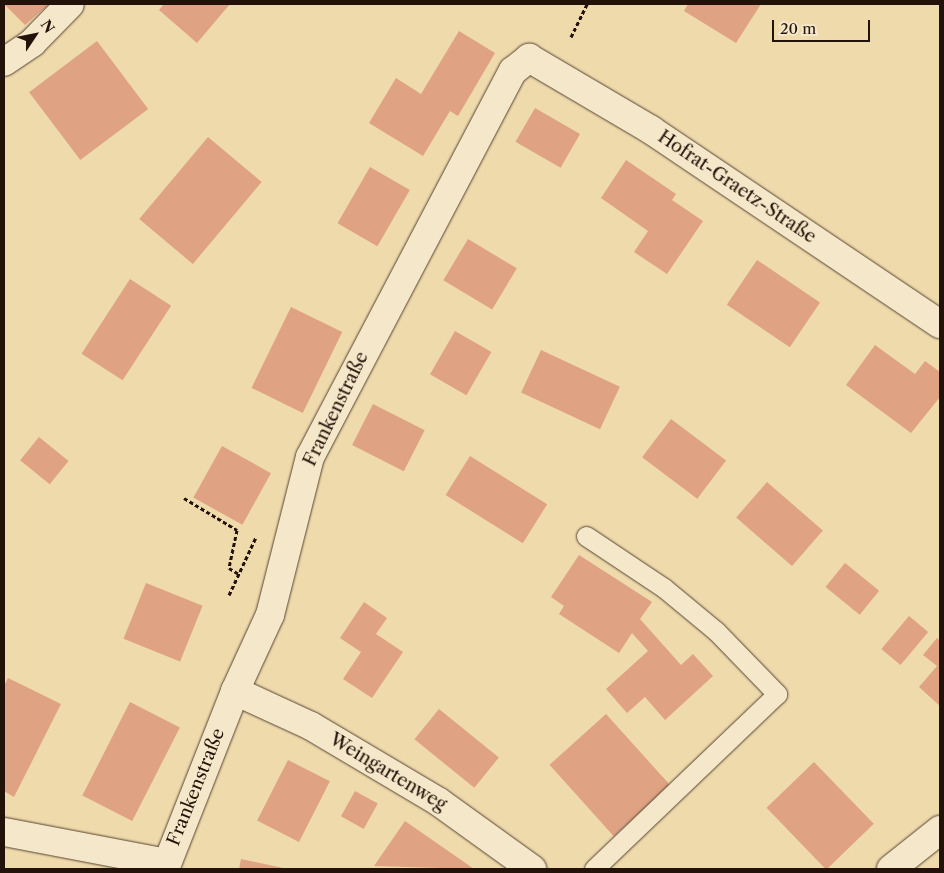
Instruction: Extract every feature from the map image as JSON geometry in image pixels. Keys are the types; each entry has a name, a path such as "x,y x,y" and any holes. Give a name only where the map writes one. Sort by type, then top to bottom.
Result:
{"street":[{"path":"4,62 32,43 70,4"},
{"name":"Hofrat-Graetz-Straße","path":"529,58 651,130 940,324"},
{"name":"Frankenstraße","path":"165,866 235,691 270,615 310,457 508,80 529,58"},
{"name":"Weingartenweg","path":"235,691 311,726 439,802 532,869"},
{"path":"892,869 940,830"},
{"path":"4,832 165,866"}],"lane":[{"path":"586,536 664,588 716,631 777,694 594,869"}],"path":[{"path":"571,38 587,4"},
{"path":"184,498 237,530 228,568 238,574"},
{"path":"229,595 245,561"}],"building":[{"path":"4,4 49,4 25,25"},
{"path":"164,4 230,4 197,43 159,10"},
{"path":"688,4 761,4 736,43 684,11"},
{"path":"459,31 495,53 458,116 450,111 423,156 369,123 396,78 421,94"},
{"path":"97,41 148,109 80,160 29,92"},
{"path":"535,108 580,134 561,168 516,142"},
{"path":"208,137 262,182 193,264 139,219"},
{"path":"626,160 676,194 672,200 703,221 667,274 634,252 648,231 601,198"},
{"path":"370,167 410,190 377,246 338,223"},
{"path":"468,239 517,268 492,310 443,280"},
{"path":"757,260 820,302 790,347 727,305"},
{"path":"130,279 171,306 123,380 82,354"},
{"path":"291,307 342,332 303,413 252,388"},
{"path":"455,331 491,352 466,395 430,374"},
{"path":"875,345 915,374 925,361 940,372 940,397 911,433 846,385"},
{"path":"541,350 620,387 600,429 521,393"},
{"path":"373,404 425,430 404,471 352,445"},
{"path":"671,419 726,461 697,499 642,457"},
{"path":"39,437 69,461 50,484 20,460"},
{"path":"222,446 271,473 242,525 193,498"},
{"path":"470,456 547,504 523,543 446,495"},
{"path":"767,482 823,531 792,566 736,517"},
{"path":"579,555 652,602 640,619 681,665 693,654 713,676 665,720 645,697 627,713 606,689 648,651 632,633 619,653 559,614 564,606 551,597"},
{"path":"845,563 879,591 860,615 825,587"},
{"path":"146,583 203,606 180,661 124,639"},
{"path":"364,602 387,618 376,634 403,652 372,698 343,679 361,652 340,638"},
{"path":"909,616 928,632 901,665 881,649"},
{"path":"937,638 940,641 940,706 919,687 937,666 923,655"},
{"path":"8,678 61,704 14,797 4,791 4,686"},
{"path":"130,702 180,727 132,821 82,796"},
{"path":"439,709 499,757 474,788 414,739"},
{"path":"606,714 670,785 614,836 550,765"},
{"path":"288,760 330,781 299,842 257,821"},
{"path":"814,762 874,824 826,869 767,808"},
{"path":"355,791 378,804 364,829 341,816"},
{"path":"405,821 464,862 474,869 374,866"},
{"path":"241,859 283,868 283,869 239,869"}]}
